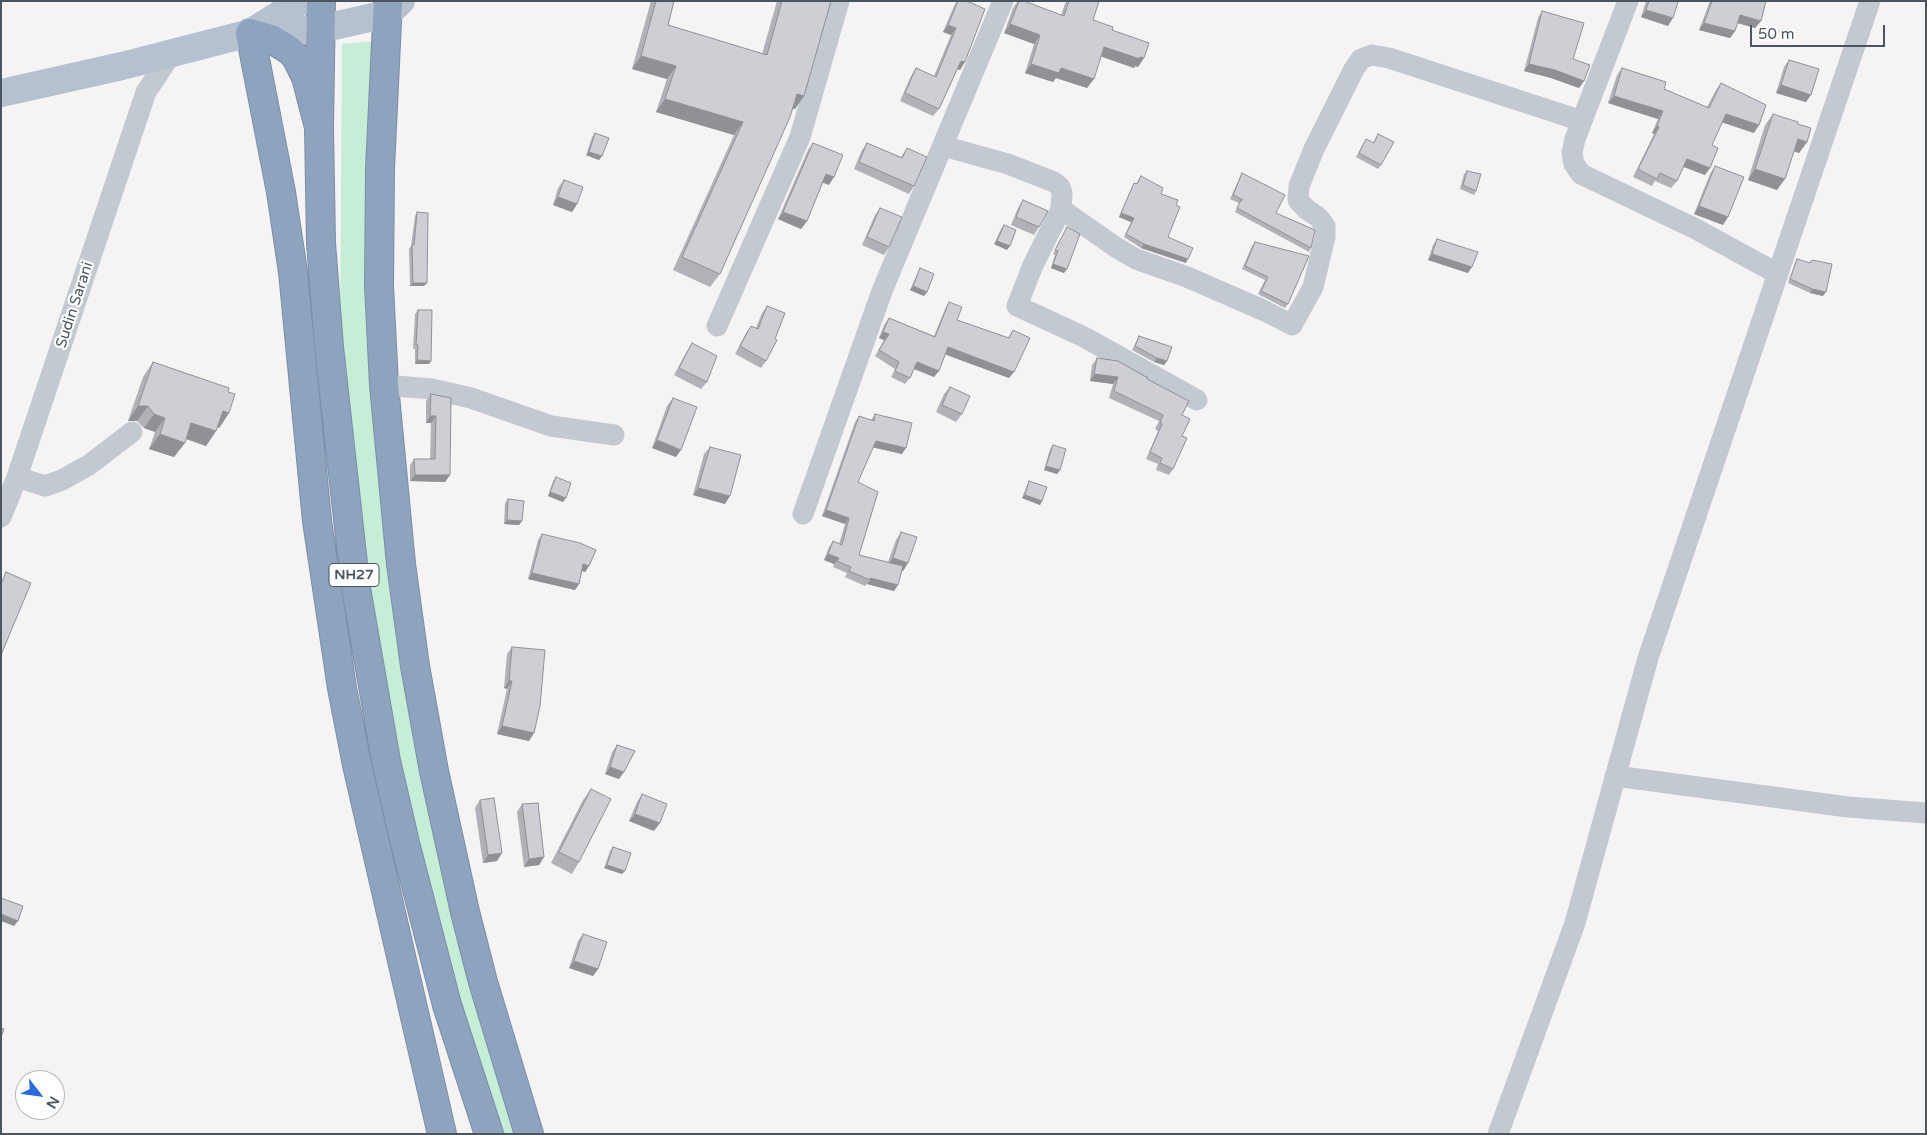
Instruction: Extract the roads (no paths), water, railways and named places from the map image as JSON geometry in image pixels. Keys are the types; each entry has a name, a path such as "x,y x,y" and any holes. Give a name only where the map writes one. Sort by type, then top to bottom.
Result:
{"highway":[{"name":"NH27","path":"321,1 318,127 321,243 329,347 355,582 390,780 447,1005 489,1134"},
{"name":"NH27","path":"392,6 380,198 379,286 384,385 401,564 415,666 434,771 465,912 483,982 529,1134"},
{"path":"318,127 306,77 296,57 273,40 250,33 280,183 293,272 317,521 342,688 370,823 442,1134"}],"main road":[{"path":"250,33 301,1"},
{"path":"1,93 122,66 250,33 320,29 392,6"}],"street":[{"path":"717,326 800,137 839,1"},
{"path":"803,514 882,291 1003,1"},
{"path":"1628,1 1574,139 1572,153 1574,164 1580,174 1696,229 1778,274"},
{"path":"1498,1134 1574,923 1648,658 1870,1"},
{"name":"Sudin Sarani","path":"1,518 17,477 146,92 172,53"},
{"path":"1061,209 1136,259 1187,277 1265,311 1292,325 1313,287 1325,237 1325,226 1318,217 1306,209 1298,200 1299,186 1323,131 1354,69 1361,59 1372,55 1389,58 1582,121"},
{"path":"122,66 146,92"},
{"path":"943,146 1008,164 1054,182 1060,187 1062,193 1061,209 1033,265 1017,306 1084,337 1197,400"},
{"path":"384,385 432,389 471,398 551,426 614,435"},
{"path":"17,477 45,486 62,480 89,465 132,432"},
{"path":"1615,776 1848,807 1926,813"}]}
